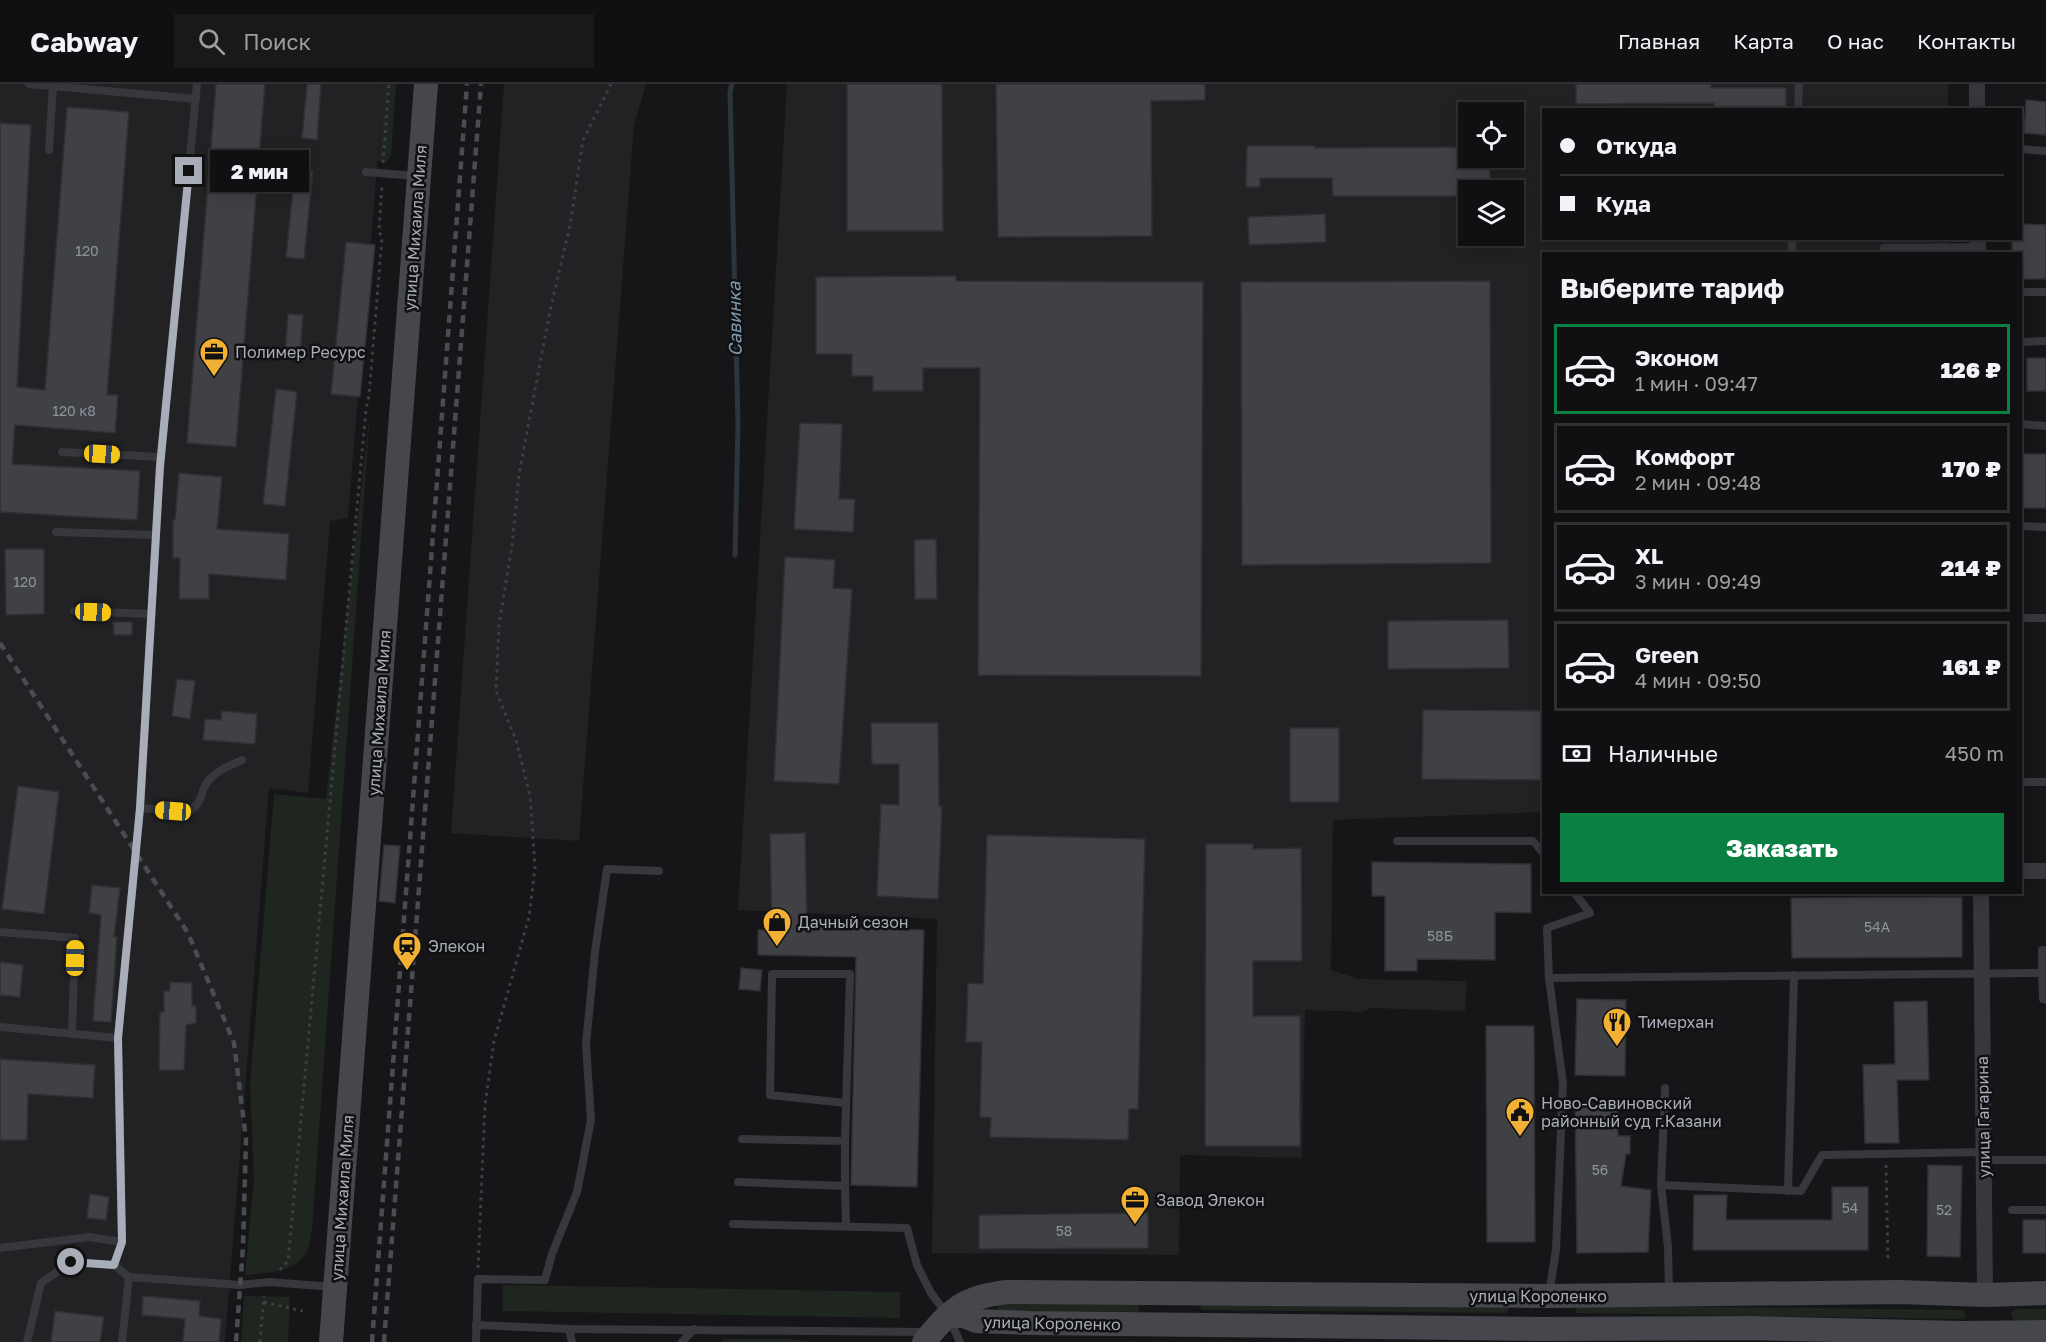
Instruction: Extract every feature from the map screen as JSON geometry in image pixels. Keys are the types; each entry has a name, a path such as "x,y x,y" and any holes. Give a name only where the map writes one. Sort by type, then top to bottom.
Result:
{"street":[{"name":"улица Михаила Миля","path":"331,1342 426,84"},
{"path":"1977,84 1977,108"},
{"path":"2022,871 2046,871"},
{"name":"улица Гагарина","path":"1981,894 1985,1337"},
{"name":"улица Короленко","path":"935,1330 966,1300 1007,1292 1548,1296 1899,1292 1985,1295 2046,1293"},
{"path":"1178,1295 1190,1328"},
{"path":"1540,1332 1548,1296"},
{"name":"улица Короленко","path":"935,1330 964,1316 976,1321 1007,1323 1190,1328 1751,1332 1985,1337 2046,1332"}],"lane":[{"path":"29,84 196,99"},
{"path":"114,1265 122,1242 118,1038 140,808 161,457 197,84"},
{"path":"1798,108 1799,84"},
{"path":"48,150 53,86"},
{"path":"2022,149 2046,152"},
{"path":"366,172 419,177"},
{"path":"1884,248 1978,246"},
{"path":"2022,292 2046,292"},
{"path":"2022,342 2046,341"},
{"path":"2022,424 2046,426"},
{"path":"62,452 161,457"},
{"path":"2022,526 2046,527"},
{"path":"56,532 156,536"},
{"path":"74,611 152,614"},
{"path":"2022,618 2046,618"},
{"path":"140,808 189,812 200,803 206,783 227,766 242,760"},
{"path":"2022,782 2046,782"},
{"path":"1397,841 1533,841 1542,852"},
{"path":"476,1342 478,1279 545,1280 552,1254 577,1192 591,1120 586,1044 595,952 607,869 659,871"},
{"path":"1548,1296 1556,1250 1563,1084 1549,978 1547,928 1590,913 1576,894"},
{"path":"0,932 75,939 72,1034"},
{"path":"2046,950 2042,950 2043,999 2046,999"},
{"path":"1549,978 2042,973"},
{"path":"846,1104 770,1095 772,974 850,974 845,1141 846,1226"},
{"path":"1788,1191 1794,975"},
{"path":"0,1027 118,1038"},
{"path":"1665,1088 1661,1185 1668,1247 1669,1295"},
{"path":"742,1139 845,1141"},
{"path":"1661,1185 1801,1191 1822,1155 1983,1156 2046,1160"},
{"path":"738,1182 845,1186"},
{"path":"2012,1210 2046,1210"},
{"path":"733,1224 907,1228 917,1265 931,1293 935,1330"},
{"path":"0,1248 89,1237 122,1242"},
{"path":"27,1342 41,1282 71,1262 114,1265 129,1277 240,1285 269,1282 335,1287"},
{"path":"122,1342 129,1277"},
{"path":"476,1325 569,1329 935,1330 960,1342"},
{"path":"569,1329 572,1342"},
{"path":"682,1342 694,1329"}],"path":[{"path":"260,1342 265,1287 288,1261 369,396 382,238 379,231 389,84"},
{"path":"478,1279 485,1105 494,1041 529,917 535,868 530,796 516,740 496,691 499,624 512,546 519,474 551,306 570,226 583,140 611,84"},
{"path":"1886,1155 1888,1262"},
{"path":"264,1302 303,1311"}],"shaded area":[{"path":"0,84 384,84 348,518 330,521 308,793 269,788 225,1342 0,1342"},
{"path":"384,84 396,84 391,155 387,161 378,161"},
{"path":"504,84 646,84 634,125 579,841 451,833"},
{"path":"787,84 1948,84 1948,108 1542,108 1542,240 1949,240 1949,252 1542,252 1542,812 1333,820 1331,970 1359,979 1467,981 1465,1011 1370,1008 1364,1012 1305,1010 1302,1158 1180,1155 1179,1255 932,1253 937,919 738,910"},
{"path":"370,412 312,1230 307,1251 294,1265 278,1271 245,1275 254,1178 250,1084 274,794 326,799"},
{"path":"503,1285 900,1292 900,1318 502,1311"},
{"path":"244,1296 290,1297 288,1342 241,1342"},
{"path":"998,1303 1139,1304 1139,1312 998,1311"},
{"path":"1200,1303 1508,1307 1509,1309 1507,1313 1201,1310"},
{"path":"1576,1305 1962,1310 1966,1314 1965,1318 1961,1319 1576,1313"},
{"path":"2016,1309 2046,1309 2046,1322 2014,1321 2011,1314"},
{"path":"723,1339 790,1339 815,1342 722,1342"}],"building":[{"path":"216,84 265,84 236,447 187,443"},
{"path":"307,84 321,84 317,140 302,138"},
{"path":"847,84 942,84 943,231 847,231"},
{"path":"996,84 1205,84 1205,100 1151,101 1152,236 998,237"},
{"path":"1576,84 1711,84 1711,88 1786,88 1786,108 1714,108 1714,103 1576,104"},
{"path":"2026,100 2046,102 2046,135 2024,133"},
{"path":"67,107 129,112 107,395 118,395 115,433 15,425 12,464 140,471 137,520 0,512 0,123 31,125 17,387 45,390"},
{"path":"1247,146 1458,147 1458,168 1490,168 1490,180 1458,180 1458,196 1333,196 1332,178 1260,178 1260,187 1246,187"},
{"path":"295,169 313,171 304,259 286,257"},
{"path":"1325,214 1326,242 1249,245 1248,217"},
{"path":"2022,224 2046,225 2046,279 2022,279 2022,252 2012,252 2012,240 2022,240"},
{"path":"346,242 375,245 360,397 331,394"},
{"path":"956,276 956,281 1203,282 1201,676 978,675 980,368 923,368 923,391 873,391 873,376 852,376 852,354 816,354 816,277"},
{"path":"1490,281 1491,563 1242,565 1241,282"},
{"path":"288,314 303,315 300,355 285,354"},
{"path":"2027,358 2046,358 2046,391 2027,391"},
{"path":"276,389 297,392 285,506 263,504"},
{"path":"800,423 842,424 839,499 855,499 853,532 794,529"},
{"path":"2022,454 2046,454 2046,508 2022,508"},
{"path":"179,473 222,477 217,529 289,534 286,580 209,574 209,599 179,599 180,558 173,558 173,520 175,520"},
{"path":"936,539 937,599 915,599 914,540"},
{"path":"5,549 44,549 44,614 6,615"},
{"path":"785,557 835,560 833,588 852,589 839,784 774,781"},
{"path":"1508,620 1509,668 1388,669 1388,621"},
{"path":"113,622 132,622 132,635 114,635"},
{"path":"177,679 195,681 190,719 172,716"},
{"path":"1423,710 1542,711 1542,780 1422,779"},
{"path":"222,711 257,714 255,744 203,740 205,719 221,720"},
{"path":"871,723 938,723 939,806 942,806 938,899 877,896 881,804 899,805 899,764 872,764"},
{"path":"1290,728 1339,728 1339,802 1290,802"},
{"path":"18,786 59,792 44,914 2,909"},
{"path":"805,833 807,922 843,923 843,928 924,930 917,1187 851,1185 856,957 758,955 758,930 772,930 770,834"},
{"path":"987,835 1145,839 1138,1109 1129,1109 1128,1140 990,1137 991,1118 980,1117 982,1042 966,1042 968,983 983,984"},
{"path":"1206,844 1253,844 1253,849 1301,848 1302,961 1253,961 1253,1016 1300,1016 1300,1146 1205,1146"},
{"path":"384,845 400,846 395,903 379,901"},
{"path":"1372,862 1531,864 1531,913 1495,912 1495,960 1417,959 1417,971 1385,971 1385,896 1372,896"},
{"path":"92,885 120,888 114,937 117,937 111,1022 93,1021 101,915 89,913"},
{"path":"1962,897 1962,957 1792,958 1791,898"},
{"path":"0,962 23,965 20,997 0,995"},
{"path":"741,968 762,970 760,991 739,989"},
{"path":"170,982 192,983 192,1006 196,1006 196,1023 186,1025 184,1070 159,1070 160,1012 164,1012 164,991 170,991"},
{"path":"1577,999 1626,1000 1625,1076 1575,1075"},
{"path":"1927,1001 1929,1080 1897,1080 1899,1143 1865,1143 1863,1065 1895,1064 1894,1002"},
{"path":"1486,1026 1534,1026 1535,1242 1487,1242"},
{"path":"0,1059 95,1065 93,1098 28,1094 27,1140 0,1140"},
{"path":"1575,1104 1618,1104 1618,1136 1630,1136 1630,1154 1626,1154 1621,1186 1651,1190 1648,1252 1577,1253"},
{"path":"1928,1165 1962,1166 1960,1257 1927,1256"},
{"path":"1832,1187 1868,1187 1868,1250 1693,1250 1694,1195 1727,1195 1726,1220 1832,1220"},
{"path":"90,1194 109,1197 106,1220 87,1218"},
{"path":"1148,1213 1148,1248 979,1249 979,1215"},
{"path":"2023,1220 2046,1220 2046,1253 2023,1253"},
{"path":"143,1296 200,1301 199,1316 221,1319 219,1342 183,1342 185,1319 142,1315"},
{"path":"55,1311 104,1317 100,1342 51,1342"}],"waterway":[{"name":"Савинка","path":"732,84 730,92 738,424 735,555"}],"railway":[{"path":"372,1342 467,84"},
{"path":"384,1342 481,84"},
{"path":"0,643 188,933 234,1043 246,1139 243,1247 236,1342"}],"place":[{"name":"Полимер Ресурс","path":"214,378"},
{"name":"Дачный сезон","path":"777,948"},
{"name":"Элекон","path":"407,972"},
{"name":"Тимерхан","path":"1617,1048"},
{"name":"Ново-Савиновский районный суд г.Казани","path":"1520,1138"},
{"name":"Завод Элекон","path":"1135,1226"}],"route":[{"path":"71,1262 114,1265 122,1242 118,1038 140,808 160,466 189,171"}]}
